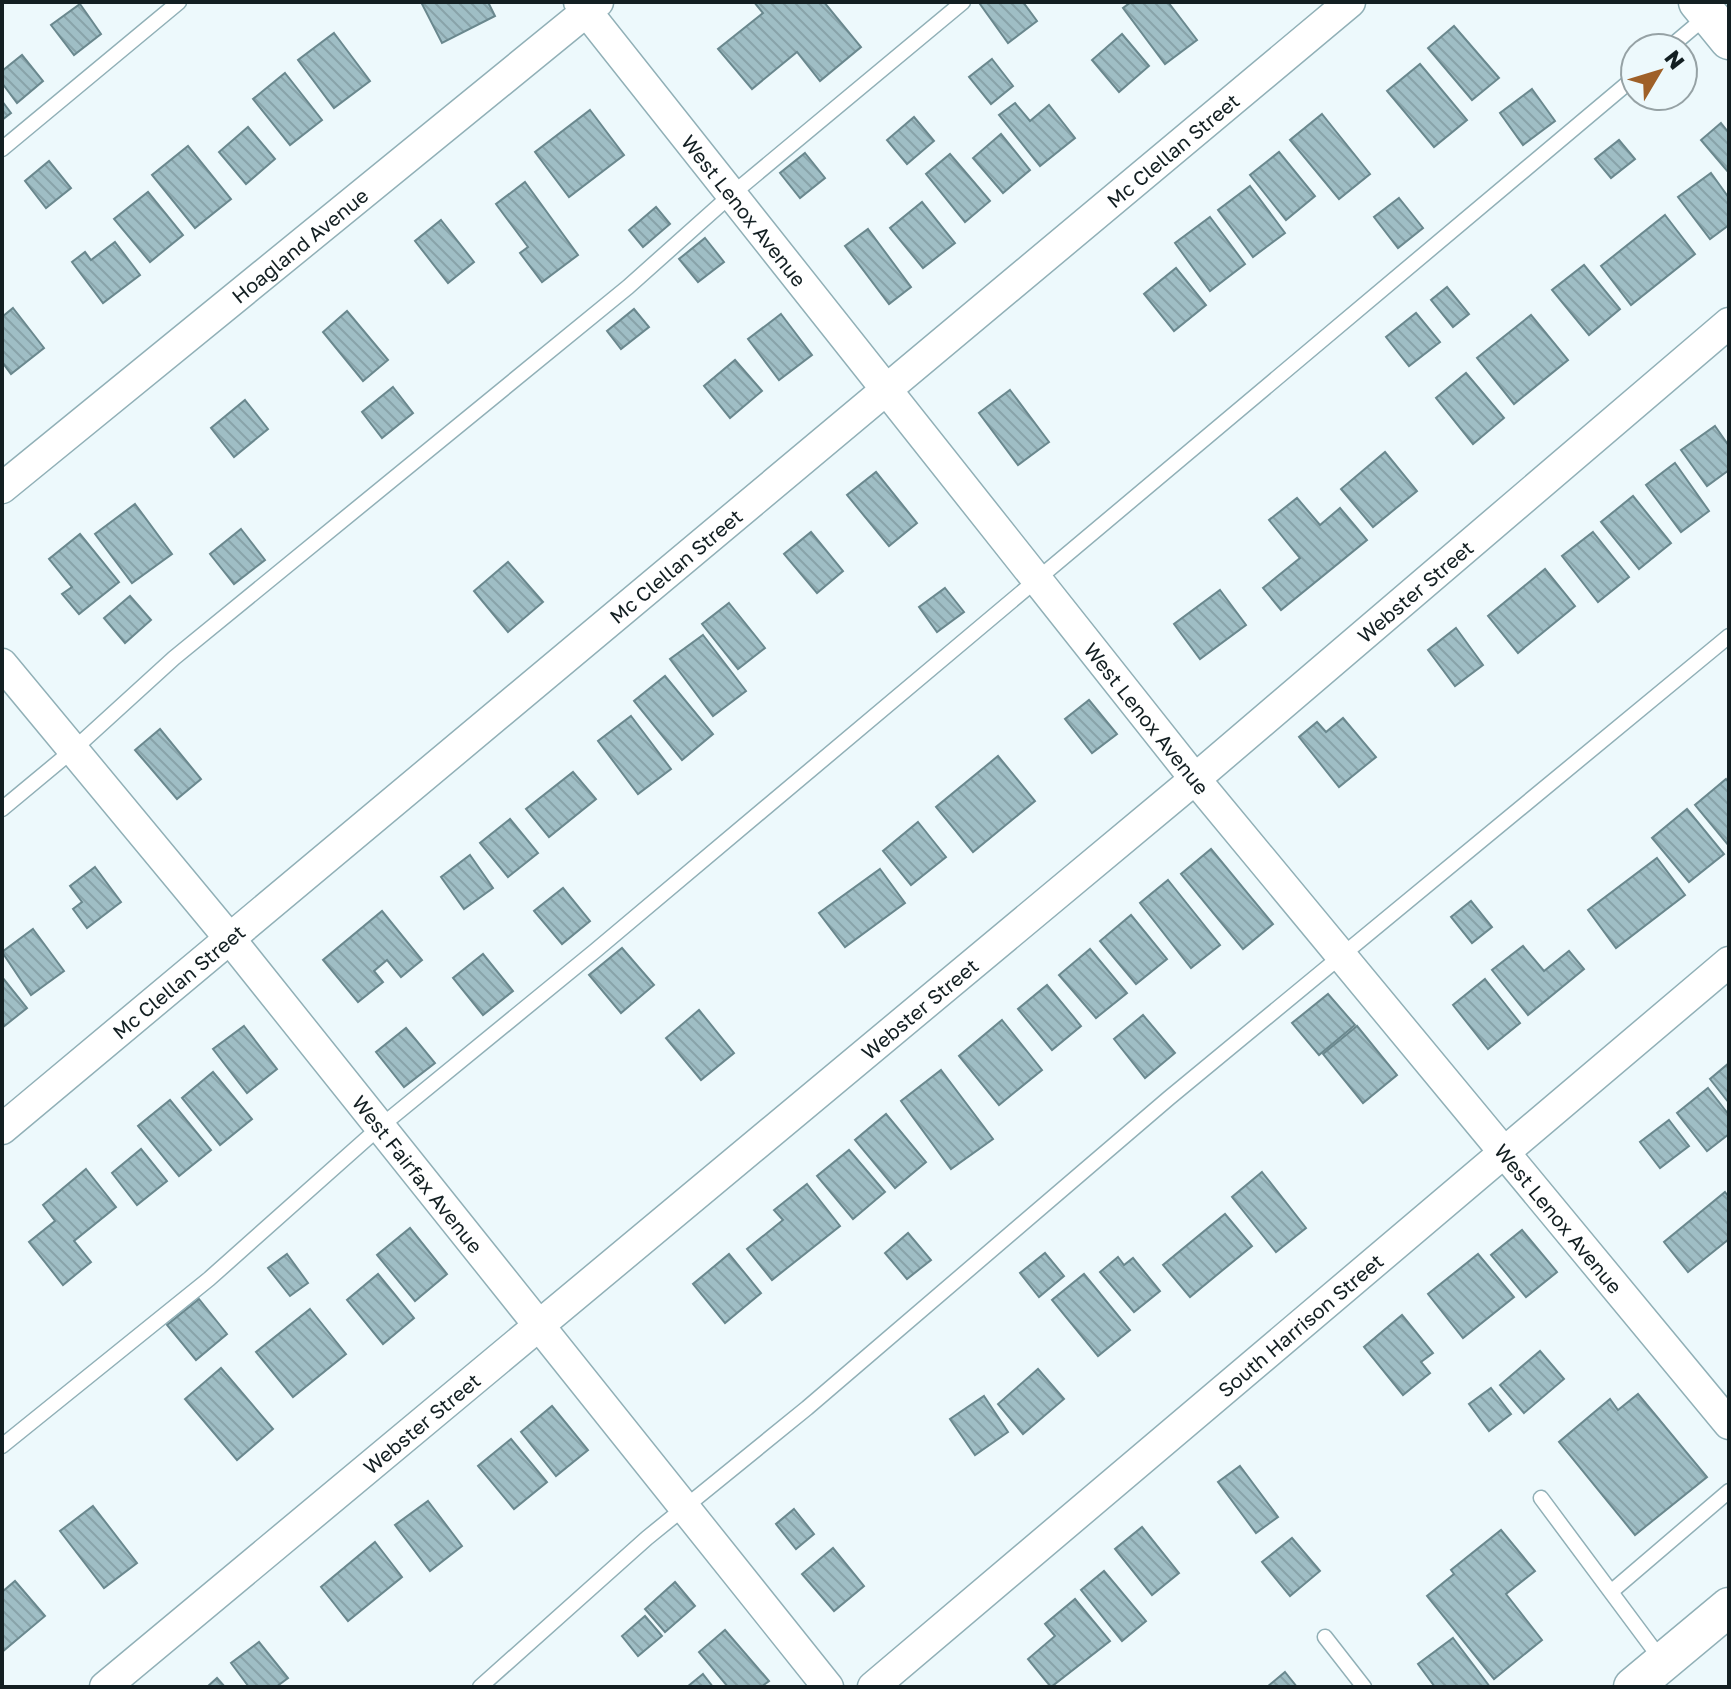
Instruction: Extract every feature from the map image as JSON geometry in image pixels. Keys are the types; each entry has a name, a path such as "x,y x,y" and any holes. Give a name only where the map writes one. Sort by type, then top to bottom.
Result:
{"street":[{"name":"Mc Clellan Street","path":"2,1129 1350,2"},
{"name":"West Lenox Avenue","path":"588,5 731,195 1195,779 1729,1424"},
{"name":"Hoagland Avenue","path":"2,488 588,5"},
{"name":"Webster Street","path":"105,1687 1195,779 1729,323"},
{"name":"West Fairfax Avenue","path":"2,664 381,1126 828,1687"},
{"name":"South Harrison Street","path":"873,1687 1729,962"},
{"path":"1633,1687 1729,1607"}],"lane":[{"path":"2,149 179,2"},
{"path":"2,809 73,750 174,658 628,287 731,195 963,2"},
{"path":"1693,32 1712,19"},
{"path":"2,1446 209,1279 381,1126 619,931 1619,90"},
{"path":"480,1687 647,1538 1169,1098 1729,636"},
{"path":"1612,1591 1729,1491"},
{"path":"1541,1498 1663,1662"},
{"path":"1325,1637 1364,1687"}],"building":[{"path":"421,2 488,2 495,16 442,43"},
{"path":"754,2 824,2 861,47 820,81 797,52 752,89 718,49 763,13"},
{"path":"1023,2 1037,21 1008,43 980,4"},
{"path":"1131,2 1168,2 1197,40 1165,64 1123,8"},
{"path":"80,4 101,34 74,55 51,25"},
{"path":"1454,26 1499,78 1472,100 1428,48"},
{"path":"334,33 370,81 334,108 298,60"},
{"path":"1122,34 1149,66 1119,92 1092,60"},
{"path":"22,55 43,81 17,103 2,83 2,71"},
{"path":"992,59 1013,86 991,104 969,77"},
{"path":"1420,64 1467,120 1434,147 1387,91"},
{"path":"285,73 322,120 290,145 253,99"},
{"path":"1532,89 1555,121 1523,145 1500,113"},
{"path":"2,101 11,113 2,120"},
{"path":"1015,103 1030,121 1049,105 1075,138 1040,166 999,115"},
{"path":"590,110 624,155 569,197 535,152"},
{"path":"1322,114 1370,174 1339,199 1290,140"},
{"path":"914,117 934,141 907,164 887,140"},
{"path":"1721,123 1729,133 1729,173 1701,140"},
{"path":"248,127 275,159 246,184 219,152"},
{"path":"1001,134 1030,170 1003,193 973,158"},
{"path":"1619,140 1635,159 1611,178 1595,159"},
{"path":"188,146 231,199 195,228 152,175"},
{"path":"1279,152 1315,196 1286,220 1250,175"},
{"path":"805,153 825,178 800,198 780,173"},
{"path":"950,154 990,201 965,222 926,174"},
{"path":"49,161 71,188 46,208 25,181"},
{"path":"1711,173 1729,198 1729,225 1710,239 1678,197"},
{"path":"525,182 578,255 542,282 520,253 528,247 496,204"},
{"path":"1250,186 1285,233 1253,257 1218,210"},
{"path":"148,192 183,235 150,262 114,219"},
{"path":"1399,198 1423,228 1398,248 1374,217"},
{"path":"922,202 955,243 923,268 890,228"},
{"path":"656,207 670,224 643,247 629,230"},
{"path":"1665,215 1695,254 1631,305 1601,266"},
{"path":"1210,217 1245,264 1210,291 1175,243"},
{"path":"441,220 474,262 448,283 415,241"},
{"path":"868,229 911,287 889,304 845,246"},
{"path":"705,238 724,262 698,282 679,259"},
{"path":"115,242 140,275 103,303 72,262 85,252 91,260"},
{"path":"1584,265 1620,309 1589,335 1552,290"},
{"path":"1176,268 1206,305 1174,331 1144,294"},
{"path":"1447,287 1469,314 1453,327 1431,300"},
{"path":"13,308 44,348 11,374 2,362 2,317"},
{"path":"634,309 649,327 621,349 607,331"},
{"path":"347,311 388,360 363,381 323,332"},
{"path":"1416,313 1440,342 1409,366 1386,337"},
{"path":"781,314 812,355 779,380 748,339"},
{"path":"1531,315 1568,360 1514,404 1477,358"},
{"path":"735,360 762,391 730,418 704,386"},
{"path":"1466,373 1504,418 1473,444 1436,398"},
{"path":"393,387 413,413 382,438 362,412"},
{"path":"1010,390 1049,442 1018,465 979,413"},
{"path":"245,400 268,429 234,457 211,428"},
{"path":"1715,426 1729,446 1729,470 1707,486 1681,450"},
{"path":"1385,452 1417,491 1373,527 1341,489"},
{"path":"1675,463 1709,511 1681,532 1646,485"},
{"path":"876,472 917,523 889,546 847,495"},
{"path":"1633,496 1671,543 1639,569 1601,522"},
{"path":"1297,498 1320,525 1340,508 1367,540 1281,610 1263,588 1300,558 1269,520"},
{"path":"135,504 172,554 132,583 95,534"},
{"path":"241,529 265,560 234,584 210,554"},
{"path":"811,532 843,571 817,593 784,554"},
{"path":"1593,532 1629,577 1598,602 1562,556"},
{"path":"80,534 119,582 79,614 62,594 72,587 49,559"},
{"path":"508,562 543,602 508,632 474,591"},
{"path":"1545,569 1575,606 1518,653 1488,616"},
{"path":"945,588 964,612 937,632 919,607"},
{"path":"1220,590 1246,625 1200,659 1174,624"},
{"path":"130,596 151,620 125,643 104,618"},
{"path":"729,603 765,648 738,669 702,624"},
{"path":"1456,628 1483,665 1455,686 1428,650"},
{"path":"703,635 746,691 713,716 670,659"},
{"path":"665,676 713,734 682,760 634,701"},
{"path":"1089,700 1117,734 1092,753 1065,719"},
{"path":"631,716 671,769 638,794 598,741"},
{"path":"1343,718 1376,757 1339,787 1299,737 1317,722 1326,732"},
{"path":"160,729 201,779 177,799 135,750"},
{"path":"998,756 1035,801 973,852 936,807"},
{"path":"573,772 596,799 549,837 526,809"},
{"path":"1726,779 1729,783 1729,846 1695,805"},
{"path":"1687,809 1724,854 1689,882 1652,838"},
{"path":"510,819 538,853 508,877 480,843"},
{"path":"918,822 946,857 911,885 883,851"},
{"path":"1211,849 1273,924 1243,949 1181,874"},
{"path":"470,855 493,888 464,909 441,877"},
{"path":"1657,858 1685,895 1616,948 1588,910"},
{"path":"95,867 121,902 87,928 73,909 82,902 70,886"},
{"path":"880,869 905,903 845,947 819,913"},
{"path":"1168,880 1220,945 1191,968 1140,903"},
{"path":"563,888 590,921 562,944 534,911"},
{"path":"1471,901 1492,927 1472,943 1451,917"},
{"path":"382,911 422,960 401,977 387,960 374,971 383,982 358,1002 323,960"},
{"path":"1131,915 1167,959 1136,984 1100,941"},
{"path":"33,929 64,971 31,995 2,952"},
{"path":"1523,946 1544,971 1569,951 1584,969 1528,1015 1492,970"},
{"path":"622,948 654,985 621,1013 589,975"},
{"path":"1090,949 1127,993 1096,1018 1059,975"},
{"path":"483,954 513,991 483,1015 453,978"},
{"path":"2,977 27,1008 2,1028"},
{"path":"1485,979 1520,1023 1488,1049 1453,1005"},
{"path":"1047,985 1081,1026 1052,1050 1018,1009"},
{"path":"1328,994 1355,1025 1319,1055 1292,1023"},
{"path":"699,1010 734,1053 701,1080 666,1038"},
{"path":"1143,1015 1175,1053 1145,1078 1114,1039"},
{"path":"1002,1020 1042,1070 999,1105 959,1056"},
{"path":"244,1026 277,1069 247,1093 213,1049"},
{"path":"1357,1026 1397,1075 1363,1103 1323,1054"},
{"path":"406,1028 435,1063 404,1087 376,1052"},
{"path":"1729,1063 1729,1103 1710,1079"},
{"path":"941,1070 993,1139 951,1169 901,1101"},
{"path":"213,1072 252,1119 220,1145 182,1098"},
{"path":"1708,1088 1729,1115 1729,1134 1707,1151 1677,1113"},
{"path":"170,1100 211,1150 179,1176 138,1126"},
{"path":"886,1114 926,1162 895,1188 855,1140"},
{"path":"1669,1120 1689,1146 1660,1168 1640,1142"},
{"path":"141,1149 167,1181 137,1205 112,1173"},
{"path":"849,1150 885,1192 853,1219 817,1176"},
{"path":"86,1169 116,1207 74,1241 91,1262 63,1285 29,1242 55,1221 43,1205"},
{"path":"1262,1172 1306,1228 1276,1252 1232,1197"},
{"path":"807,1184 840,1226 772,1280 747,1249 783,1220 774,1210"},
{"path":"1725,1192 1729,1197 1729,1239 1688,1272 1664,1242"},
{"path":"1225,1214 1252,1246 1190,1297 1163,1265"},
{"path":"410,1228 447,1274 415,1301 377,1255"},
{"path":"1522,1230 1557,1272 1526,1297 1491,1255"},
{"path":"908,1233 931,1260 907,1279 885,1253"},
{"path":"1045,1253 1064,1276 1039,1297 1020,1273"},
{"path":"287,1254 308,1283 290,1296 268,1268"},
{"path":"729,1254 761,1293 725,1323 693,1284"},
{"path":"1478,1254 1514,1297 1463,1338 1428,1294"},
{"path":"1118,1257 1124,1265 1133,1258 1160,1291 1134,1312 1100,1272"},
{"path":"378,1274 414,1318 383,1344 347,1300"},
{"path":"1084,1274 1130,1330 1098,1356 1052,1300"},
{"path":"199,1299 227,1334 196,1360 167,1325"},
{"path":"310,1309 346,1354 293,1397 256,1352"},
{"path":"1402,1315 1433,1353 1421,1362 1430,1373 1403,1395 1364,1347"},
{"path":"1540,1351 1564,1379 1524,1413 1500,1385"},
{"path":"221,1368 273,1429 237,1460 185,1399"},
{"path":"1038,1369 1064,1399 1023,1434 998,1404"},
{"path":"1491,1388 1511,1414 1489,1431 1469,1404"},
{"path":"1638,1394 1707,1477 1635,1535 1559,1442 1610,1399 1618,1410"},
{"path":"984,1396 1008,1432 975,1455 950,1419"},
{"path":"552,1406 588,1450 556,1476 521,1432"},
{"path":"511,1439 547,1482 514,1509 478,1466"},
{"path":"1240,1466 1278,1517 1256,1533 1218,1482"},
{"path":"428,1501 462,1546 430,1571 395,1525"},
{"path":"93,1506 137,1563 104,1588 60,1531"},
{"path":"794,1509 814,1534 796,1549 776,1524"},
{"path":"1142,1527 1179,1573 1152,1595 1115,1549"},
{"path":"1501,1530 1535,1571 1506,1594 1542,1640 1494,1679 1427,1596 1454,1574 1451,1570"},
{"path":"1292,1538 1320,1571 1290,1596 1262,1562"},
{"path":"375,1542 402,1577 348,1621 321,1587"},
{"path":"833,1548 864,1586 834,1611 802,1574"},
{"path":"1104,1571 1146,1621 1122,1641 1081,1590"},
{"path":"15,1581 45,1616 2,1652 2,1592"},
{"path":"675,1582 695,1606 665,1632 645,1609"},
{"path":"1075,1599 1110,1641 1051,1687 1028,1659 1055,1636 1045,1624"},
{"path":"645,1616 662,1636 638,1656 622,1636"},
{"path":"725,1630 769,1681 761,1687 728,1687 699,1652"},
{"path":"1453,1638 1490,1687 1435,1687 1418,1664"},
{"path":"259,1642 288,1678 276,1687 249,1687 231,1663"},
{"path":"1285,1672 1297,1687 1267,1687"},
{"path":"703,1674 713,1687 687,1687"},
{"path":"217,1678 225,1687 207,1687"}]}
